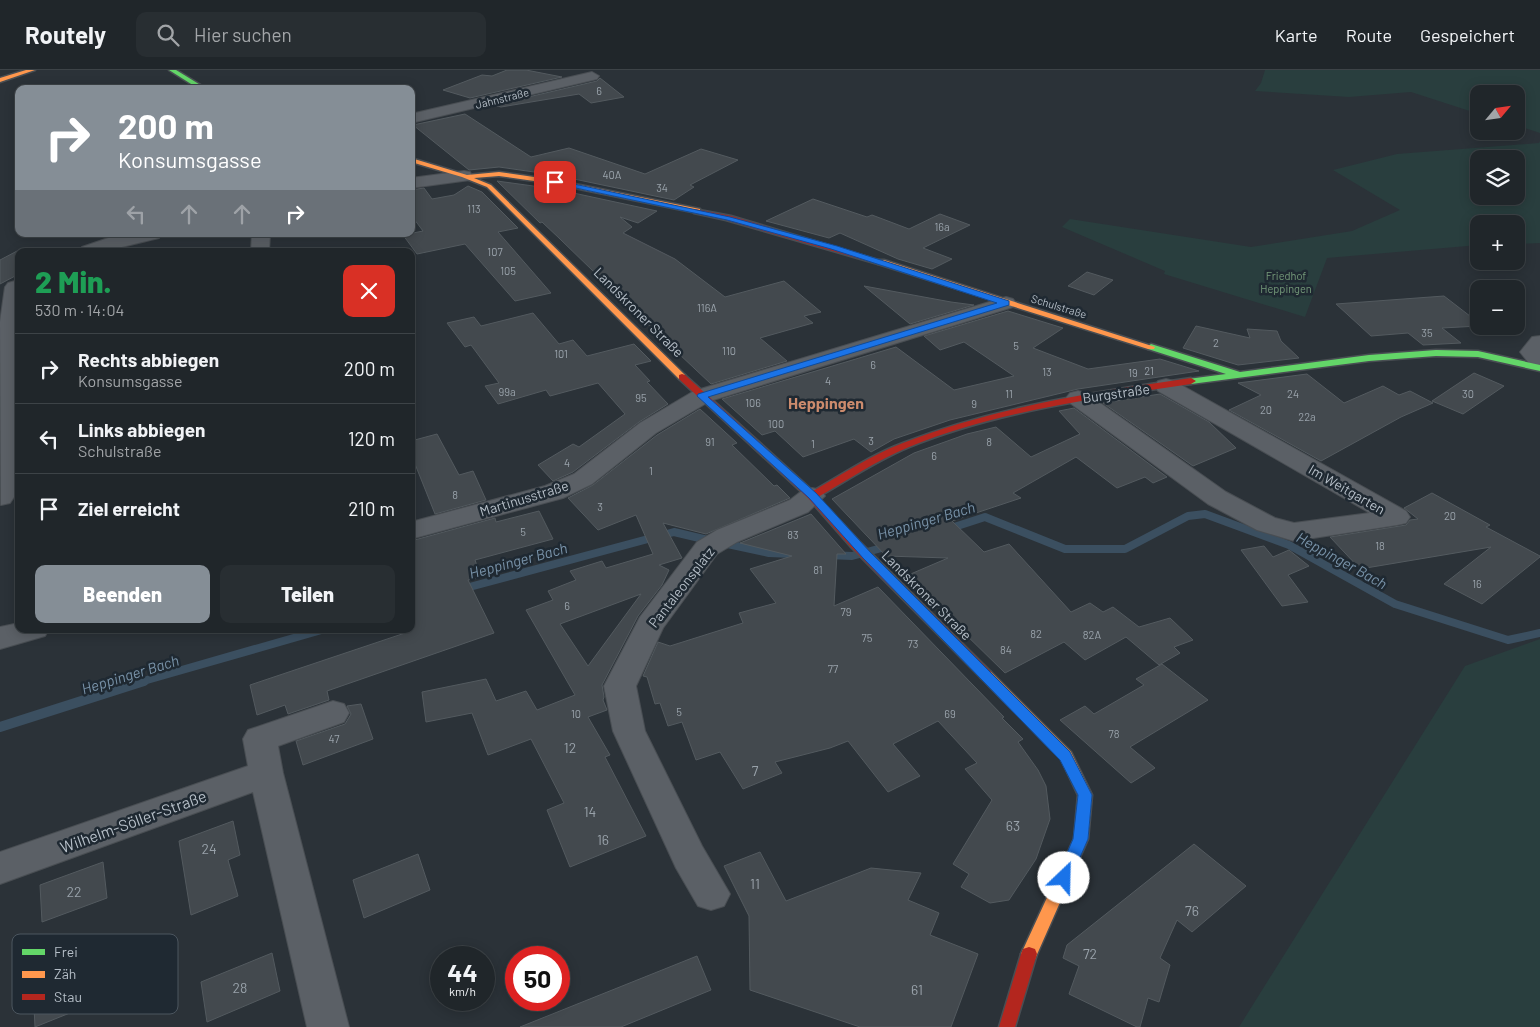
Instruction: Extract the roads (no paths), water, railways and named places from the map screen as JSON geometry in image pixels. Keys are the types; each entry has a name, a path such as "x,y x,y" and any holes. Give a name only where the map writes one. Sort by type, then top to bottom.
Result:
{"main road":[{"path":"0,72 6,70"},
{"path":"0,80 32,70"},
{"path":"172,70 197,85"},
{"name":"Landskroner Straße","path":"415,161 464,176 488,186 510,206 702,396 812,496 878,567 1066,756 1085,795 1081,839 1026,960 1007,1027"},
{"name":"Schulstraße","path":"464,176 499,174 555,182 728,218 834,247 1006,303 1237,374"},
{"name":"Burgstraße","path":"812,496 904,446 958,427 1078,398 1237,374 1369,358 1436,353 1478,354 1540,368"}],"street":[{"name":"Jahnstraße","path":"415,118 592,76"},
{"path":"415,183 464,176"},
{"path":"97,248 120,240 136,237"},
{"path":"7,496 11,290"},
{"name":"Martinusstraße","path":"415,530 554,492 583,479 648,428 702,396 1006,303"},
{"path":"1540,342 1531,352 1540,362"},
{"name":"Im Weitgarten","path":"1078,398 1217,498 1266,524 1294,532 1397,517 1166,386"},
{"name":"Pantaleonsplatz","path":"711,894 689,857 628,731 620,686 650,624 717,542 800,506 812,496"},
{"path":"0,638 19,633"},
{"path":"328,1027 266,773 260,738 333,713"},
{"name":"Wilhelm-Söller-Straße","path":"0,868 266,773"}],"waterway":[{"name":"Heppinger Bach","path":"948,529 985,517 1065,549 1125,549 1188,516 1205,514 1289,545 1395,604 1508,640 1540,633"},
{"name":"Heppinger Bach","path":"462,589 674,532 712,541"},
{"name":"Heppinger Bach","path":"723,543 769,553 793,554"},
{"name":"Heppinger Bach","path":"827,555 852,556 889,546"},
{"name":"Heppinger Bach","path":"140,682 311,633"},
{"name":"Heppinger Bach","path":"0,727 144,681"}],"district":[{"name":"Heppingen","path":"826,402"}],"park label":[{"name":"Friedhof Heppingen","path":"1286,281"}]}
